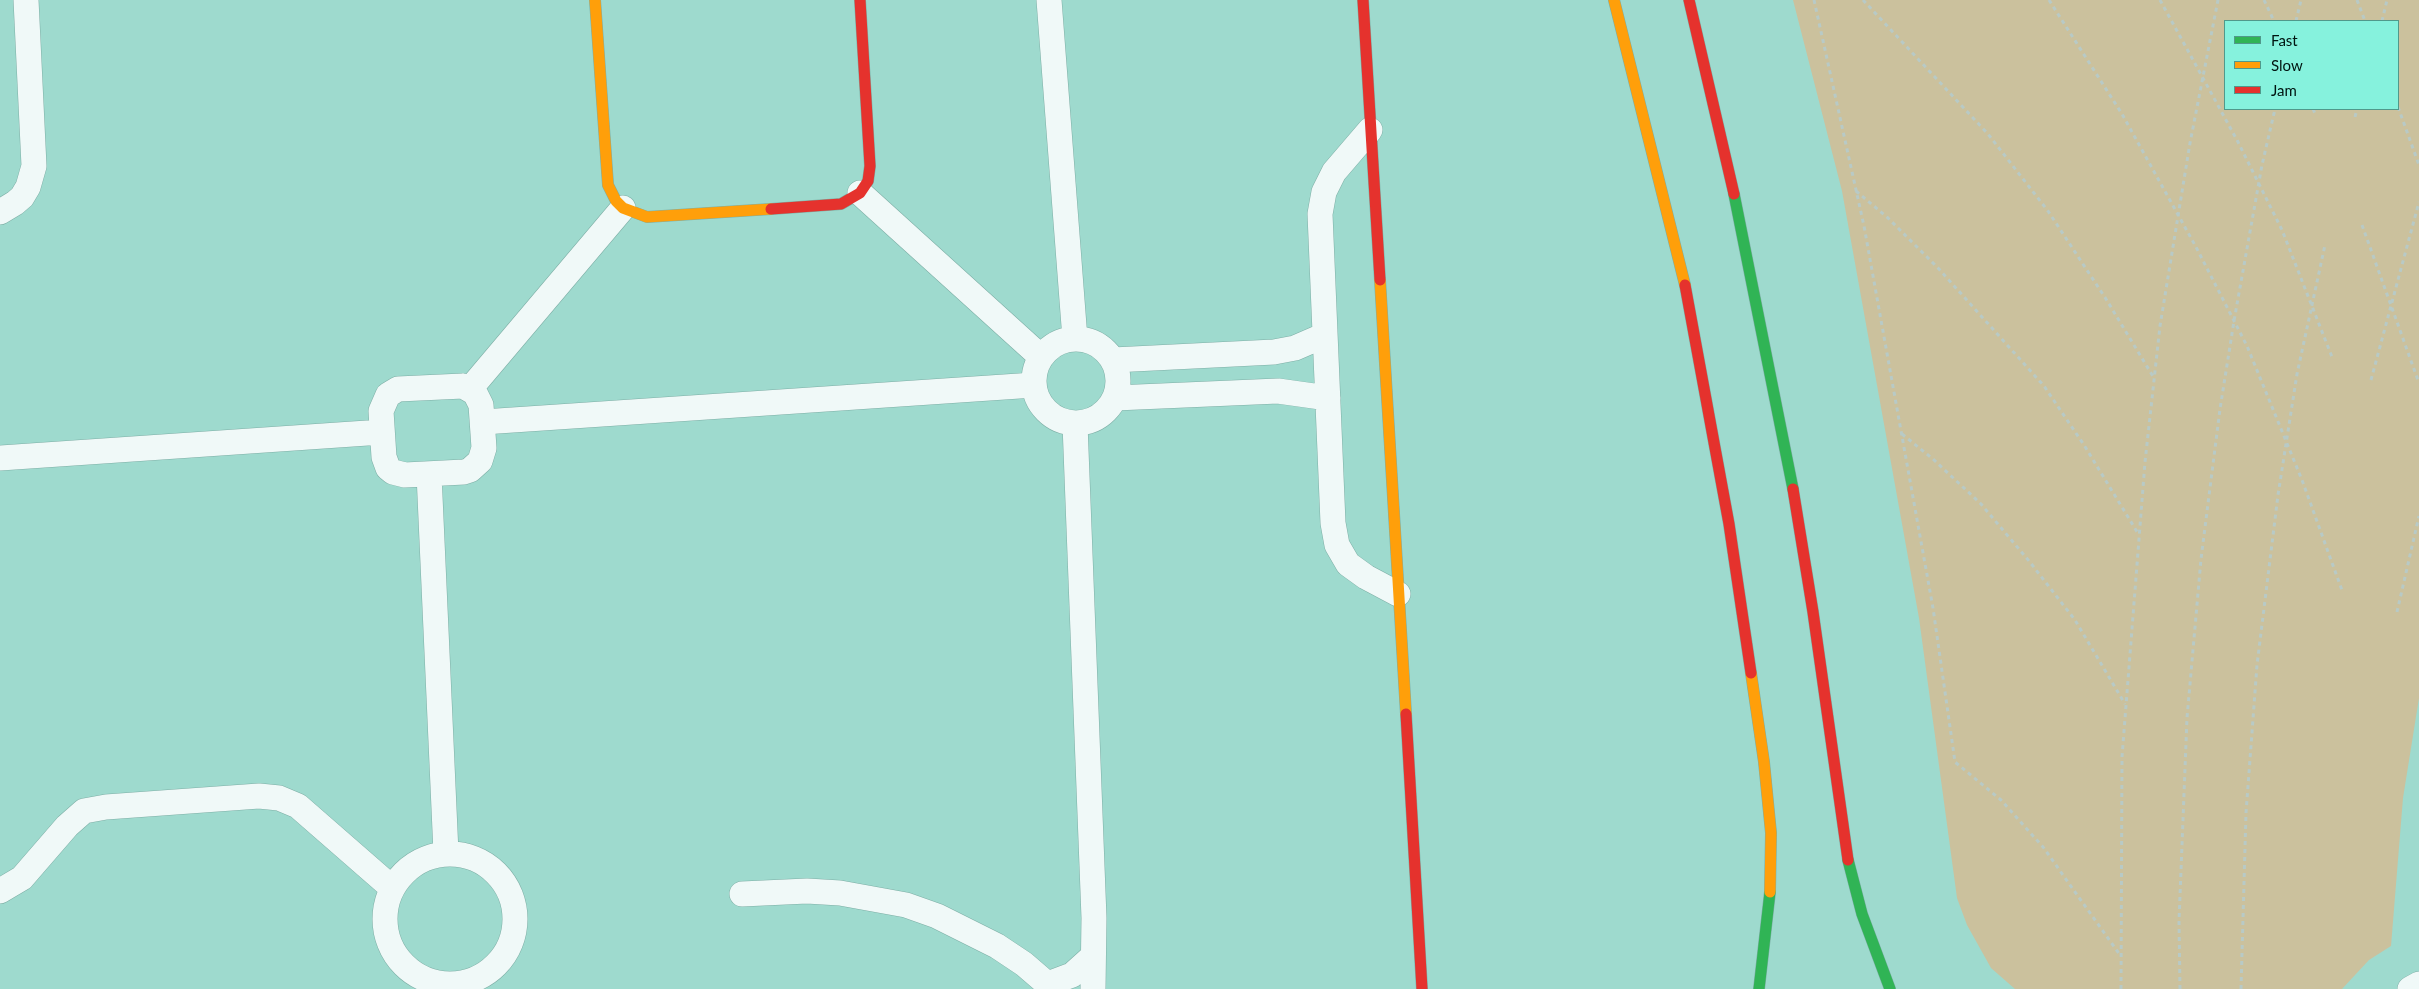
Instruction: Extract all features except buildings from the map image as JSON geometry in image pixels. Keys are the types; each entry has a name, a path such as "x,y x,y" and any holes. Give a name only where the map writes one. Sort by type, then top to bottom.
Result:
{"main road":[{"path":"595,0 606,176 611,194 623,208 639,216 656,217 841,204 860,193 868,181 870,166 860,0"},
{"path":"1363,0 1422,989"},
{"path":"1614,0 1685,287 1729,524 1764,762 1771,833 1770,904 1759,989"},
{"path":"1689,0 1738,214 1791,479 1813,612 1848,861 1862,914 1890,989"}],"street":[{"path":"0,212 15,204 22,196 32,177 34,166 26,0"},
{"path":"1049,0 1075,339"},
{"path":"1370,130 1334,172 1321,203 1320,225 1333,523 1337,545 1342,555 1357,571 1398,594"},
{"path":"860,193 1041,357"},
{"path":"470,389 623,208"},
{"path":"1114,360 1263,353 1295,348 1325,335"},
{"path":"1075,339 1093,342 1101,347 1114,360 1119,379 1115,398 1103,414 1085,423 1075,424 1060,420 1047,412 1036,395 1034,385 1036,366 1041,357 1056,344 1075,339"},
{"path":"1263,353 1256,365 1256,373 1260,386 1265,392"},
{"path":"483,422 1034,385"},
{"path":"456,386 470,389 479,399 483,422 483,455 476,466 464,472 399,474 388,468 384,457 382,405 384,399 393,391 404,388 456,386"},
{"path":"1115,398 1265,392 1303,393 1328,398"},
{"path":"1075,424 1094,918 1093,989"},
{"path":"0,458 382,432"},
{"path":"429,474 446,853"},
{"path":"0,891 22,878 67,826 84,811 106,807 259,796 279,798 298,806 392,888"},
{"path":"446,853 471,856 492,868 508,888 515,912 513,938 500,961 480,977 455,987 430,981 408,969 392,949 385,924 385,912 392,888 410,867 433,855 446,853"},
{"path":"742,894 807,891 840,893 906,905 938,916 975,934 1024,964 1051,986 1072,975 1092,957"},
{"path":"2410,989 2419,984"}],"path":[{"path":"1814,0 1856,191 1902,434 1934,608 1955,762 2001,800 2043,847 2120,956"},
{"path":"1863,0 1988,134 2048,211 2106,299 2154,378"},
{"path":"2049,0 2122,114 2178,214 2247,346 2286,441 2343,593"},
{"path":"2160,0 2282,230 2332,357"},
{"path":"2121,989 2122,757 2139,535 2154,378 2160,326 2178,214 2218,0"},
{"path":"2264,0 2274,20"},
{"path":"2296,20 2301,0"},
{"path":"2357,0 2365,20"},
{"path":"2382,20 2387,0"},
{"path":"2180,989 2179,921 2187,718 2201,559 2220,409 2234,321 2258,183 2275,110"},
{"path":"2313,110 2316,116"},
{"path":"2355,117 2357,110"},
{"path":"2399,110 2419,165"},
{"path":"1856,191 1888,218 1938,268 2044,386 2084,445 2139,535"},
{"path":"2371,380 2419,202"},
{"path":"2362,225 2419,383"},
{"path":"2241,989 2246,813 2257,665 2286,441 2297,374 2325,245"},
{"path":"1902,434 1933,459 1981,504 2029,561 2075,620 2126,705"},
{"path":"2397,612 2419,516"}],"shaded area":[{"path":"1793,0 2419,0 2419,698 2403,798 2391,946 2369,960 2342,989 2015,989 1991,968 1967,925 1957,898 1919,618 1842,191"}],"traffic: fast":[{"path":"1734,194 1793,489"},
{"path":"1848,860 1862,914 1890,989"},
{"path":"1759,989 1770,892"}],"traffic: slow":[{"path":"595,0 608,185 616,201 623,208 647,217 771,209"},
{"path":"1614,0 1685,285"},
{"path":"1380,280 1406,714"},
{"path":"1751,673 1764,762 1771,833 1770,892"}],"traffic: jam":[{"path":"771,209 841,204 860,193 868,181 870,166 860,0"},
{"path":"1363,0 1380,280"},
{"path":"1689,0 1734,194"},
{"path":"1685,285 1729,524 1751,673"},
{"path":"1793,489 1813,612 1848,860"},
{"path":"1406,714 1422,989"}]}
